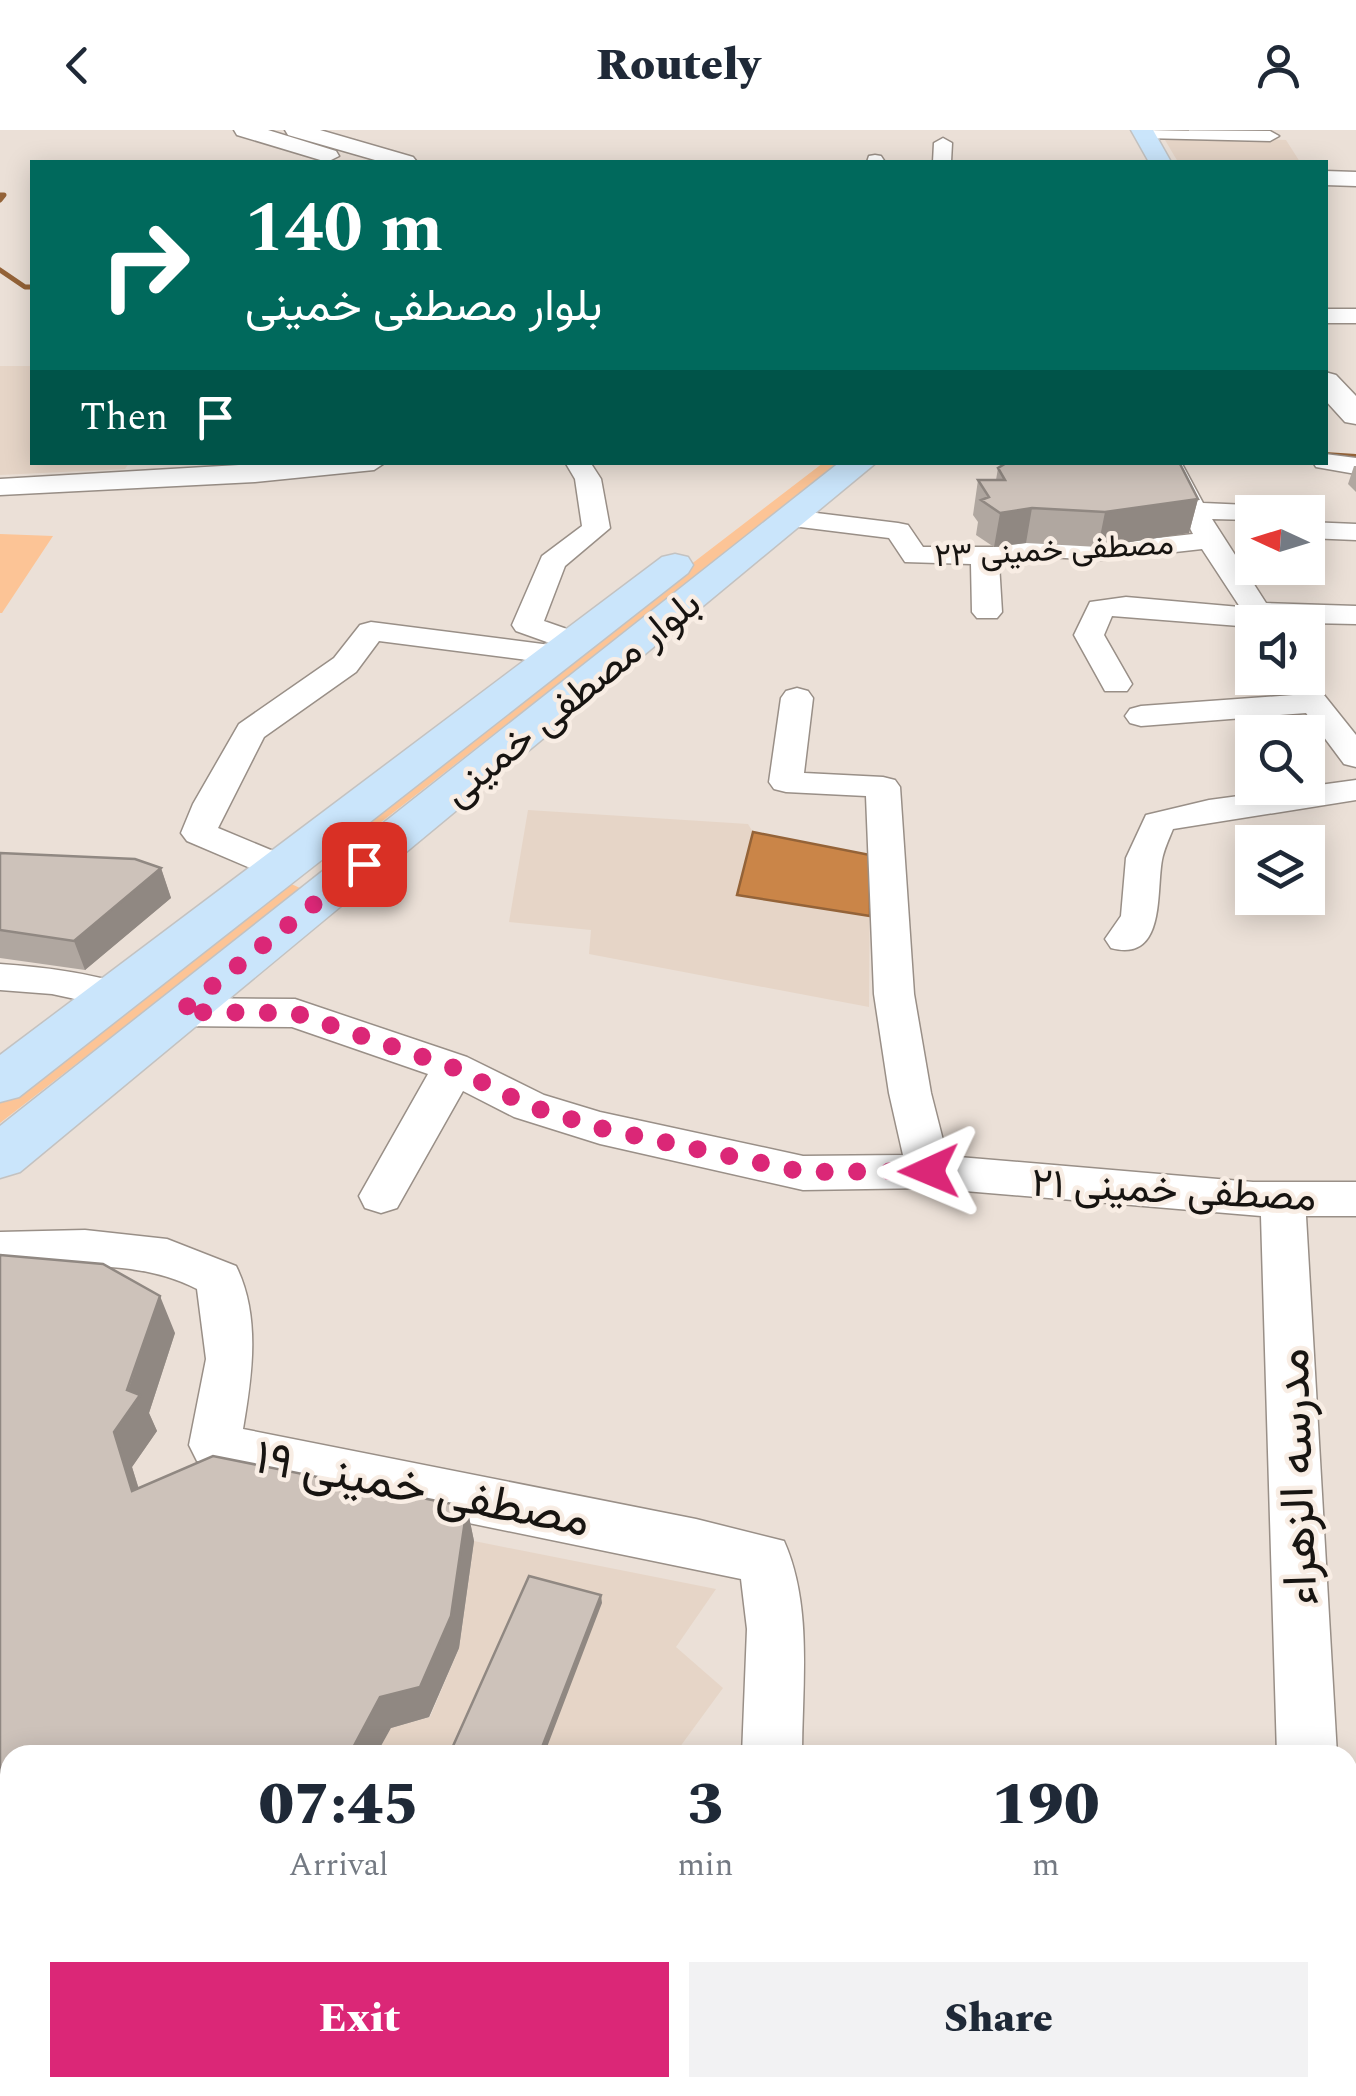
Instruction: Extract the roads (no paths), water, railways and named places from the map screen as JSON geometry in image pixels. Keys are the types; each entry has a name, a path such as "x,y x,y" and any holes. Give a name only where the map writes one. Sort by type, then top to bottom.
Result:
{"main road":[{"path":"245,130 343,160"},
{"path":"296,130 397,160"},
{"path":"1143,132 1159,160"},
{"path":"1328,178 1356,179"},
{"path":"1328,384 1356,415"},
{"path":"1328,412 1356,437"},
{"name":"بلوار مصطفی خمینی","path":"0,1083 804,465"},
{"name":"بلوار مصطفی خمینی","path":"0,1157 857,465"},
{"path":"299,854 364,864"}],"street":[{"path":"1143,132 1270,136"},
{"path":"942,160 943,142"},
{"path":"1328,316 1356,316"},
{"path":"1328,447 1356,449"},
{"path":"1328,462 1356,466"},
{"path":"0,488 256,474 344,465"},
{"path":"567,648 527,625 552,562 596,528 588,479 579,465"},
{"path":"1170,465 1218,528 1255,605"},
{"path":"1325,514 1356,515"},
{"name":"مصطفی خمینی ۲۳","path":"792,518 898,531 915,556 985,555 1024,548 1104,552 1218,528"},
{"path":"1325,531 1356,532"},
{"path":"985,555 988,612"},
{"path":"1116,684 1089,635 1100,608 1126,606 1235,616"},
{"path":"1325,616 1356,615"},
{"path":"299,854 199,832 251,731 345,665 371,631 567,648"},
{"path":"1141,716 1273,695"},
{"path":"1309,695 1356,757"},
{"path":"797,698 786,782 883,787 894,994 910,1092 929,1171"},
{"path":"1124,939 1140,918 1144,858 1158,822 1209,810 1356,790"},
{"path":"0,977 52,981 117,995"},
{"name":"مصطفی خمینی ۲۱","path":"180,1012 295,1013 452,1067 529,1106 600,1128 803,1172 929,1171 1091,1187 1283,1199 1356,1198"},
{"path":"381,1196 438,1102 452,1067"},
{"name":"مدرسه الزهراء","path":"1283,1199 1307,1745"},
{"name":"مصطفی خمینی ۱۹","path":"0,1250 140,1249 200,1267 220,1279 230,1359 215,1445 357,1480 632,1529 766,1559 775,1628 772,1745"}],"waterway":[{"path":"0,195 4,195 0,200"},
{"path":"0,270 30,287"},
{"path":"1328,455 1356,457"}]}
